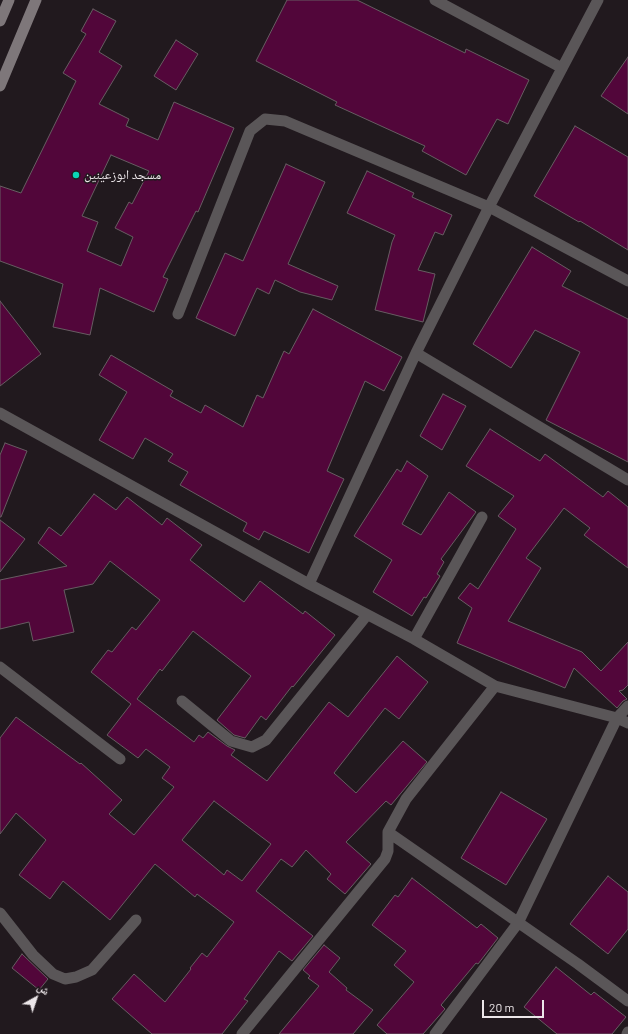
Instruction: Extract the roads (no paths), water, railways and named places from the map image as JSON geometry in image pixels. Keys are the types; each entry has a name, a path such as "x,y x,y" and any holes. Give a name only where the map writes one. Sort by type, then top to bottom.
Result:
{"main road":[{"path":"0,20 9,0"},
{"path":"0,86 36,0"}],"street":[{"path":"435,0 562,68"},
{"path":"309,584 416,353 489,207 598,0"},
{"path":"178,314 250,131 264,119 285,121 489,207 628,281"},
{"path":"416,353 628,480"},
{"path":"0,413 309,584 414,639 495,686 617,718 628,723"},
{"path":"414,639 482,517"},
{"path":"182,701 231,741 252,747 266,740 367,615"},
{"path":"0,667 120,759"},
{"path":"242,1034 385,859 388,851 388,832 406,799 495,686"},
{"path":"434,1034 518,923 617,718 628,706"},
{"path":"388,832 578,964 628,1001"},
{"path":"0,913 33,955 53,974 65,978 76,977 92,970 136,920"}],"place":[{"name":"مسجد ابوزعينين","path":"76,175"}]}
